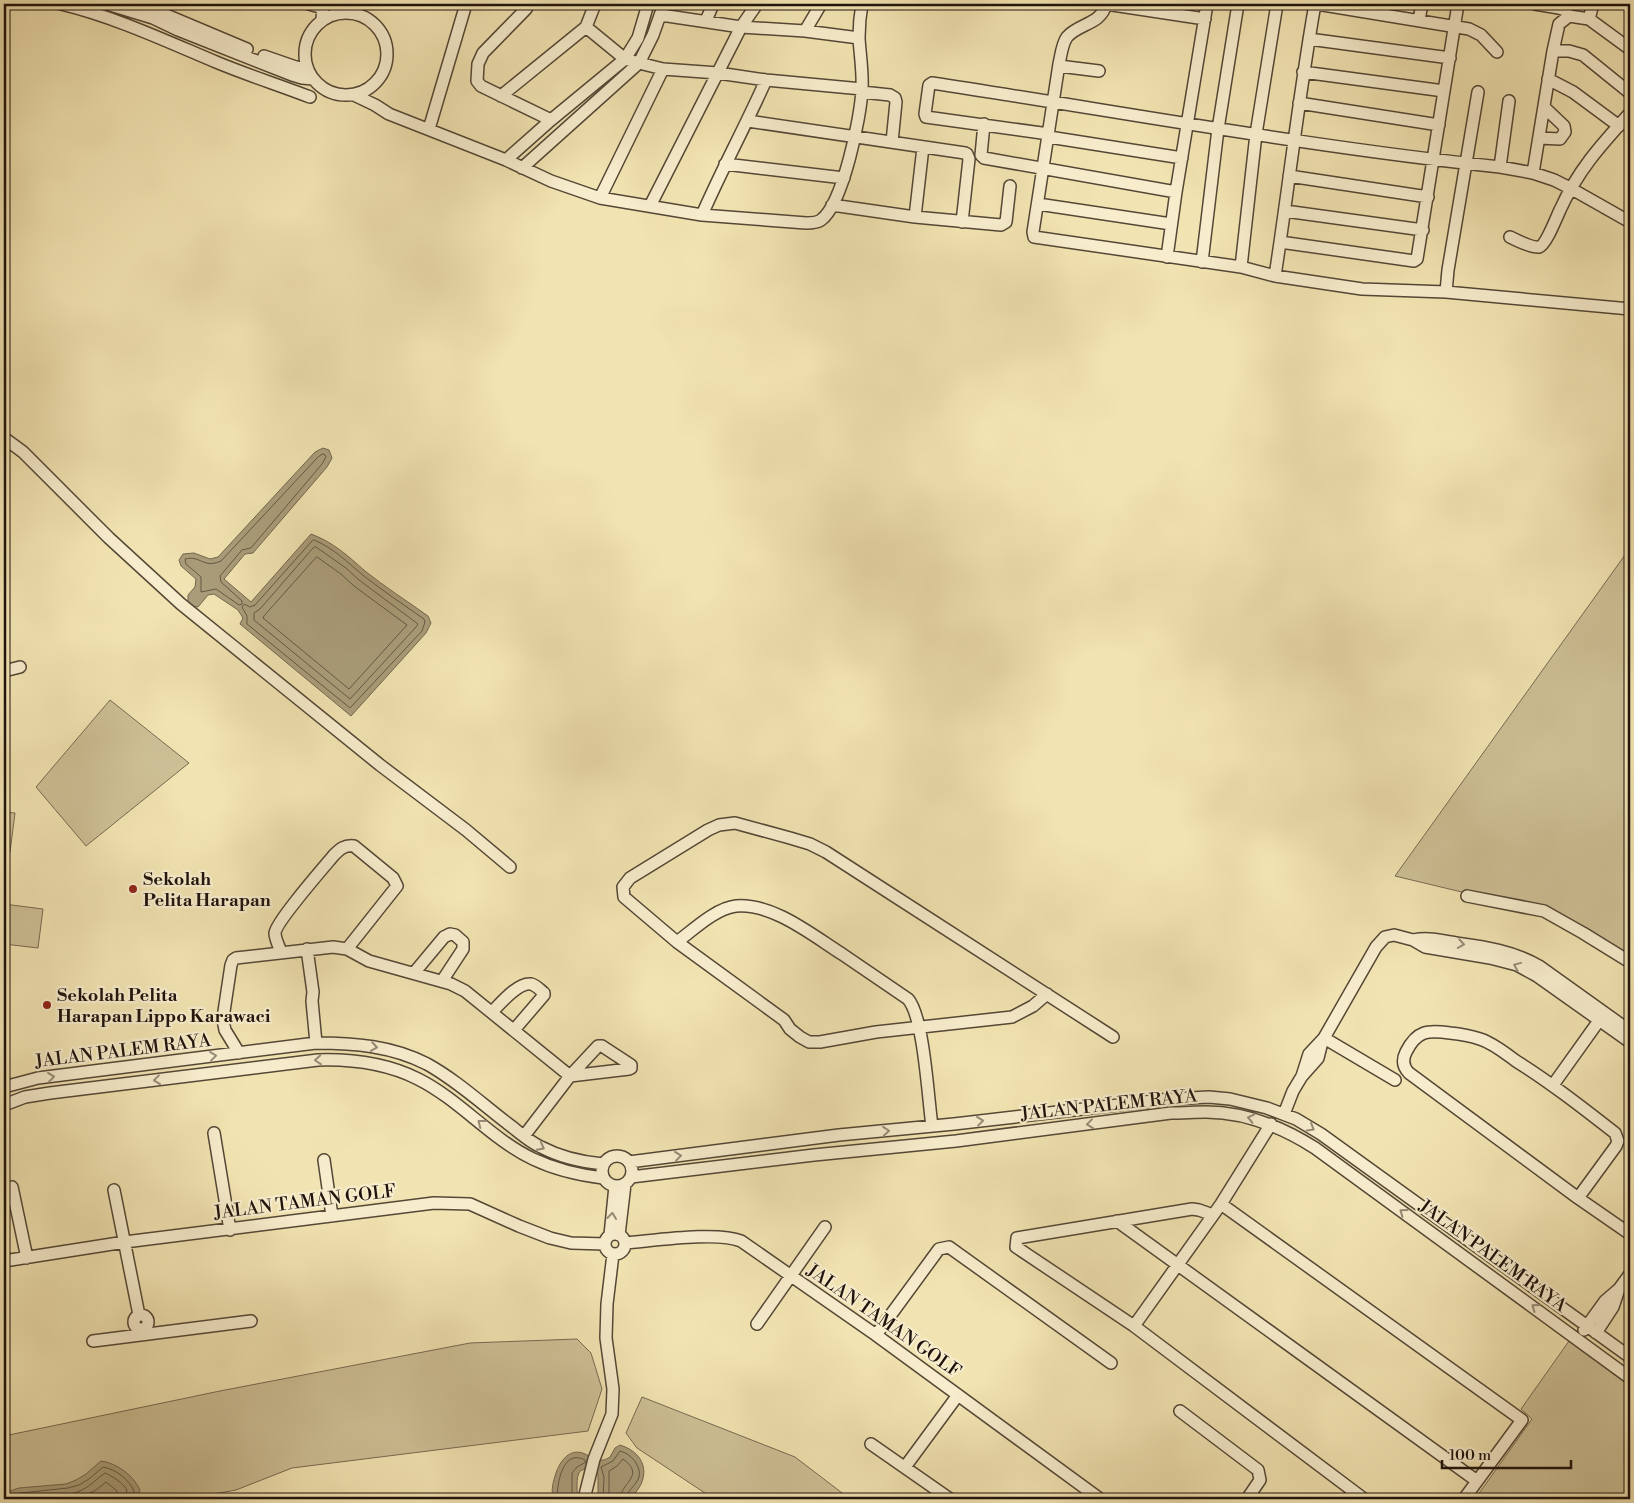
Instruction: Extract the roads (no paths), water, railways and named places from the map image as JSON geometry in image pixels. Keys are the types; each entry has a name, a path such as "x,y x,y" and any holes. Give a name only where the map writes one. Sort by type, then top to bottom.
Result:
{"street":[{"path":"61,4 136,28 218,63 310,97"},
{"path":"107,4 138,7 153,18 178,30 292,75 302,78 310,74"},
{"path":"309,4 334,14 348,12 361,15 373,21 382,32 387,44 388,57 384,70 377,82 366,90 354,94 340,95 328,91 319,85 310,74 304,52 306,40 323,10"},
{"path":"429,129 466,4"},
{"path":"537,4 528,6 483,53 478,64 478,83 551,120"},
{"path":"501,96 586,27 595,4"},
{"path":"506,160 551,120 625,60 638,38 648,4"},
{"path":"706,21 713,4"},
{"path":"650,206 741,27 758,4"},
{"path":"805,31 821,4"},
{"path":"354,94 389,114 506,160 552,181 600,198 702,215 814,223 822,219 832,204 844,178 855,136 862,90 859,38 862,4"},
{"path":"1205,19 1106,4 1101,15 1068,37 1063,46 1059,66 1033,232 1034,237 1241,267 1275,276 1362,289 1446,292 1630,309"},
{"path":"1167,257 1207,4"},
{"path":"1202,262 1218,129 1238,4"},
{"path":"1241,267 1256,134 1277,4"},
{"path":"1275,276 1303,72 1316,4 1385,9 1420,20 1455,26 1476,32 1497,52"},
{"path":"1420,20 1422,4"},
{"path":"1280,242 1415,261 1418,258 1458,4"},
{"path":"1535,4 1560,8 1569,16 1589,19 1630,49"},
{"path":"1589,19 1593,4"},
{"path":"522,168 639,63 662,9 706,21 741,27 805,31 859,38"},
{"path":"1533,174 1559,24 1569,16"},
{"path":"586,27 625,60 663,69 718,72 766,80 862,90 890,95 895,98 896,102 892,142"},
{"path":"1309,38 1450,58"},
{"path":"1553,51 1583,55 1630,92"},
{"path":"1059,66 1098,71"},
{"path":"600,198 663,69"},
{"path":"1303,72 1444,92"},
{"path":"1548,79 1573,92 1619,126"},
{"path":"702,215 766,80"},
{"path":"375,105 377,82"},
{"path":"1182,158 926,116 929,85 932,83 1294,141 1533,174 1570,188 1630,222"},
{"path":"1446,292 1478,92"},
{"path":"1500,168 1509,101"},
{"path":"1299,103 1439,124"},
{"path":"1539,138 1560,140 1565,132 1564,126 1544,107"},
{"path":"1510,237 1528,244 1541,246 1570,188 1599,146 1630,113"},
{"path":"748,121 962,152 968,156 962,222"},
{"path":"984,124 982,157 1044,170 1176,192"},
{"path":"915,217 923,147"},
{"path":"725,164 844,178"},
{"path":"1289,176 1428,197"},
{"path":"832,204 915,217 999,226 1006,222 1010,186"},
{"path":"1038,204 1171,224"},
{"path":"1285,211 1423,230"},
{"path":"4,438 23,452 109,538 181,604 380,765 466,830 510,867"},
{"path":"4,671 20,667"},
{"path":"1048,994 1033,1006 1012,1017 876,1032 820,1042 809,1042 790,1029 784,1020 677,942 624,896 623,887 630,878 708,830 719,826 735,823 810,844 826,852 1048,994 1113,1038"},
{"path":"281,952 275,934 280,923 340,848 354,846 393,878 397,886 347,949"},
{"path":"1467,896 1544,911 1630,962"},
{"path":"677,942 714,915 731,907 745,907 772,912 799,926 908,999 915,1010 920,1028 932,1126"},
{"path":"414,973 444,937 450,934 455,935 462,942 462,948 442,981"},
{"path":"1284,1114 1293,1091 1302,1076 1318,1058 1324,1038 1376,947 1382,939 1394,935 1413,940 1425,947 1490,958 1517,965 1630,1031"},
{"path":"239,1053 225,1030 223,1018 232,963 236,958 307,949 333,947 347,949 369,961 442,981 465,991 570,1076 629,1069 631,1065 602,1046 598,1046 570,1076 524,1136"},
{"path":"307,949 318,1043"},
{"path":"492,1012 516,989 527,984 534,985 544,995 514,1030"},
{"path":"1602,1016 1630,1042"},
{"path":"1553,1085 1602,1016"},
{"path":"1578,1198 1616,1146 1618,1137 1615,1133 1553,1085 1488,1042 1462,1035 1433,1031 1415,1038 1406,1051 1404,1059 1404,1066 1409,1073 1578,1198 1630,1234"},
{"path":"1324,1038 1395,1080"},
{"name":"JALAN PALEM RAYA","path":"4,1087 38,1078 318,1043 377,1047 412,1057 450,1078 539,1146 568,1158 603,1164"},
{"name":"JALAN PALEM RAYA","path":"4,1105 25,1097 50,1093 318,1060 345,1059 372,1063 398,1070 418,1079 448,1097 506,1142 532,1159 580,1175 603,1178"},
{"name":"JALAN PALEM RAYA","path":"630,1162 839,1135 1170,1099 1209,1097 1230,1099 1284,1114 1321,1134 1630,1357"},
{"name":"JALAN PALEM RAYA","path":"623,1182 814,1155 956,1141 1171,1114 1229,1113 1271,1124 1291,1133 1315,1148 1630,1378"},
{"path":"1134,1326 1221,1204 1271,1124"},
{"path":"214,1133 230,1230"},
{"path":"615,1239 622,1252 613,1254 607,1250 615,1239 623,1182 632,1166 626,1158 616,1155 610,1157 603,1164 601,1173 603,1178 606,1182 623,1182"},
{"path":"324,1160 332,1216"},
{"path":"12,1187 26,1258"},
{"path":"114,1190 139,1315 136,1316 134,1322 136,1327 143,1332"},
{"name":"JALAN TAMAN GOLF","path":"4,1261 125,1242 434,1203 470,1204 550,1238 571,1243 615,1239 695,1237 735,1239 746,1244 876,1335 1100,1499"},
{"path":"1221,1204 1522,1420 1464,1499"},
{"path":"1213,1215 1192,1209 1017,1238 1015,1242 1016,1247 1134,1326 1364,1499"},
{"path":"1117,1221 1477,1481"},
{"path":"757,1324 825,1228"},
{"path":"876,1335 939,1249 949,1247 1111,1363"},
{"path":"584,1499 594,1459 612,1414 613,1389 606,1338 607,1304 613,1254"},
{"path":"1581,1341 1582,1333 1592,1329 1605,1301 1619,1290 1630,1274"},
{"path":"1562,1327 1571,1324 1571,1313"},
{"path":"93,1341 143,1332 251,1321"},
{"path":"905,1467 958,1395"},
{"path":"1180,1411 1258,1470 1260,1480 1247,1499"},
{"path":"871,1444 950,1499"}],"water":[{"path":"323,448 329,450 332,458 327,467 253,553 245,554 224,579 251,602 311,534 340,550 373,577 428,616 431,623 426,633 351,716 240,624 243,618 238,610 214,594 208,595 198,607 188,603 188,595 195,587 196,579 181,566 179,560 183,554 194,553 210,559 218,557 315,452"},
{"path":"620,1445 630,1449 637,1455 644,1469 641,1484 629,1499 598,1499 598,1474 584,1469 578,1475 577,1499 553,1499 552,1489 555,1476 566,1456 580,1452 596,1460 604,1460 610,1457 615,1448"},
{"path":"101,1461 119,1467 134,1480 140,1490 137,1497 4,1499 4,1493 19,1488 66,1484 86,1474"}],"place":[{"name":"Sekolah Pelita Harapan","path":"133,889"},
{"name":"Sekolah Pelita Harapan Lippo Karawaci","path":"47,1005"}]}
